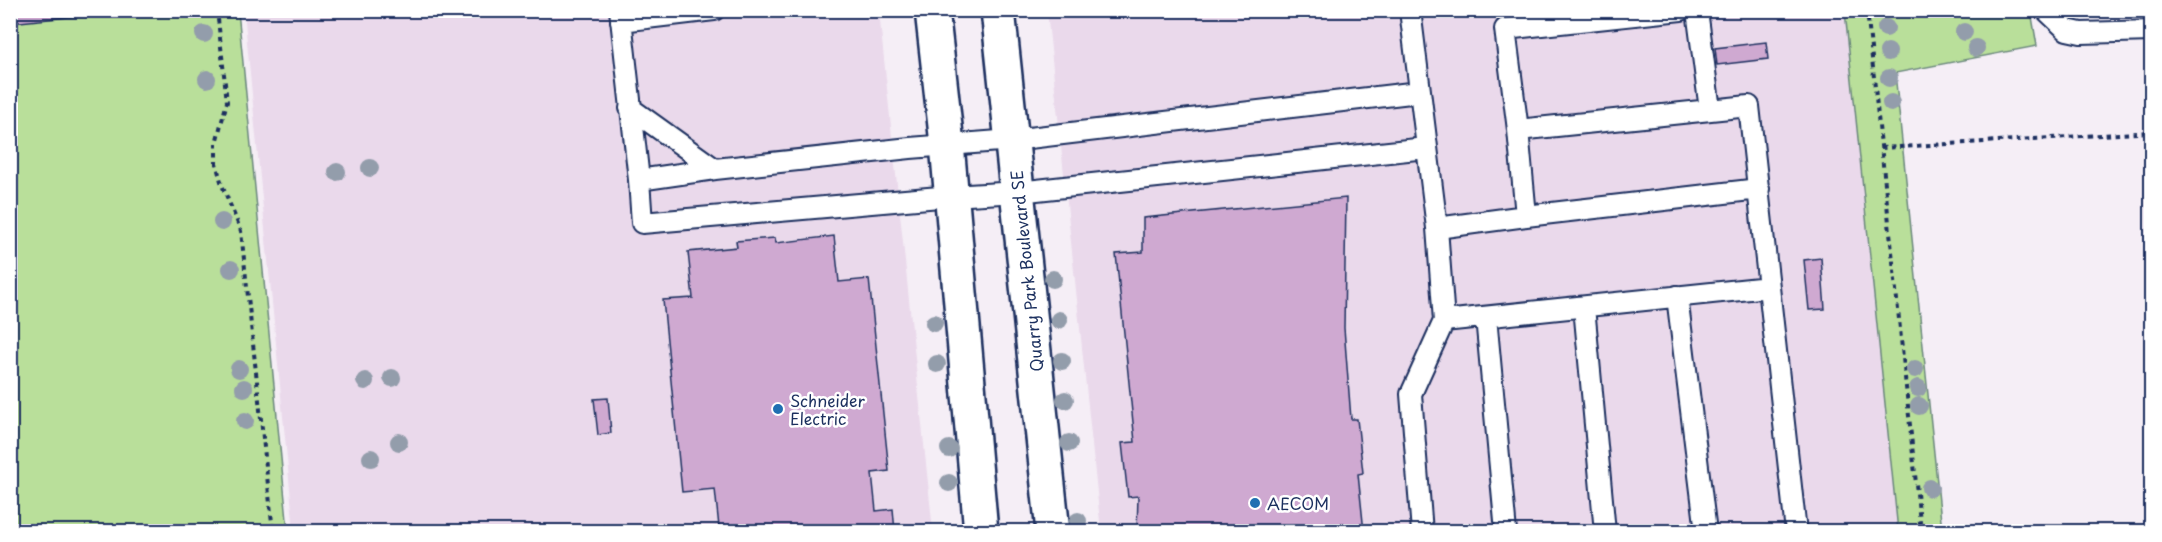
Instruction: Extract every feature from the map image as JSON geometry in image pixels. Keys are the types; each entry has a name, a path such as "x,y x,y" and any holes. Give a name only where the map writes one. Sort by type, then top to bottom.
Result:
{"main road":[{"path":"932,10 981,531"},
{"name":"Quarry Park Boulevard SE","path":"998,10 1053,531"}],"lane":[{"path":"714,10 620,16 642,223 1018,192 1426,148"},
{"path":"1410,10 1437,228 1444,321 1411,394 1422,531"},
{"path":"1526,216 1505,29 1681,10"},
{"path":"1697,10 1710,110"},
{"path":"2046,10 2067,30 2081,33 2151,31"},
{"path":"639,180 715,169 946,144 1012,140 1419,92"},
{"path":"1518,130 1749,106 1796,531"},
{"path":"630,108 715,169"},
{"path":"1437,228 1759,189"},
{"path":"1444,321 1769,287"},
{"path":"1677,296 1706,531"},
{"path":"1584,307 1605,531"},
{"path":"1486,317 1506,531"}],"path":[{"path":"218,10 227,102 216,143 216,163 222,185 241,231 273,531"},
{"path":"1867,10 1921,531"},
{"path":"1881,148 2151,132"}],"shaded area":[{"path":"244,11 879,11 933,531 294,531"},
{"path":"1047,11 1845,11 1898,531 1101,531"}],"green space":[{"path":"10,11 238,11 288,531 11,531"},
{"path":"1845,11 2031,11 2037,46 1895,73 1942,531 1898,531"}],"building":[{"path":"10,10 77,10 78,16 10,23"},
{"path":"1766,42 1768,59 1717,65 1715,48"},
{"path":"1346,198 1344,328 1351,419 1357,419 1363,473 1358,474 1364,532 1137,532 1138,496 1128,497 1122,443 1135,442 1116,254 1143,252 1143,218"},
{"name":"Schneider Electric","path":"834,236 839,282 869,279 889,471 872,473 876,511 893,509 895,532 694,532 694,530 719,527 715,489 682,492 663,300 693,298 688,252 737,247 736,241 775,238 776,243"},
{"path":"1821,258 1825,309 1809,310 1804,260"},
{"path":"608,398 611,433 598,435 594,399"}],"place":[{"name":"Schneider Electric","path":"778,409"},
{"name":"AECOM","path":"1255,503"}]}
